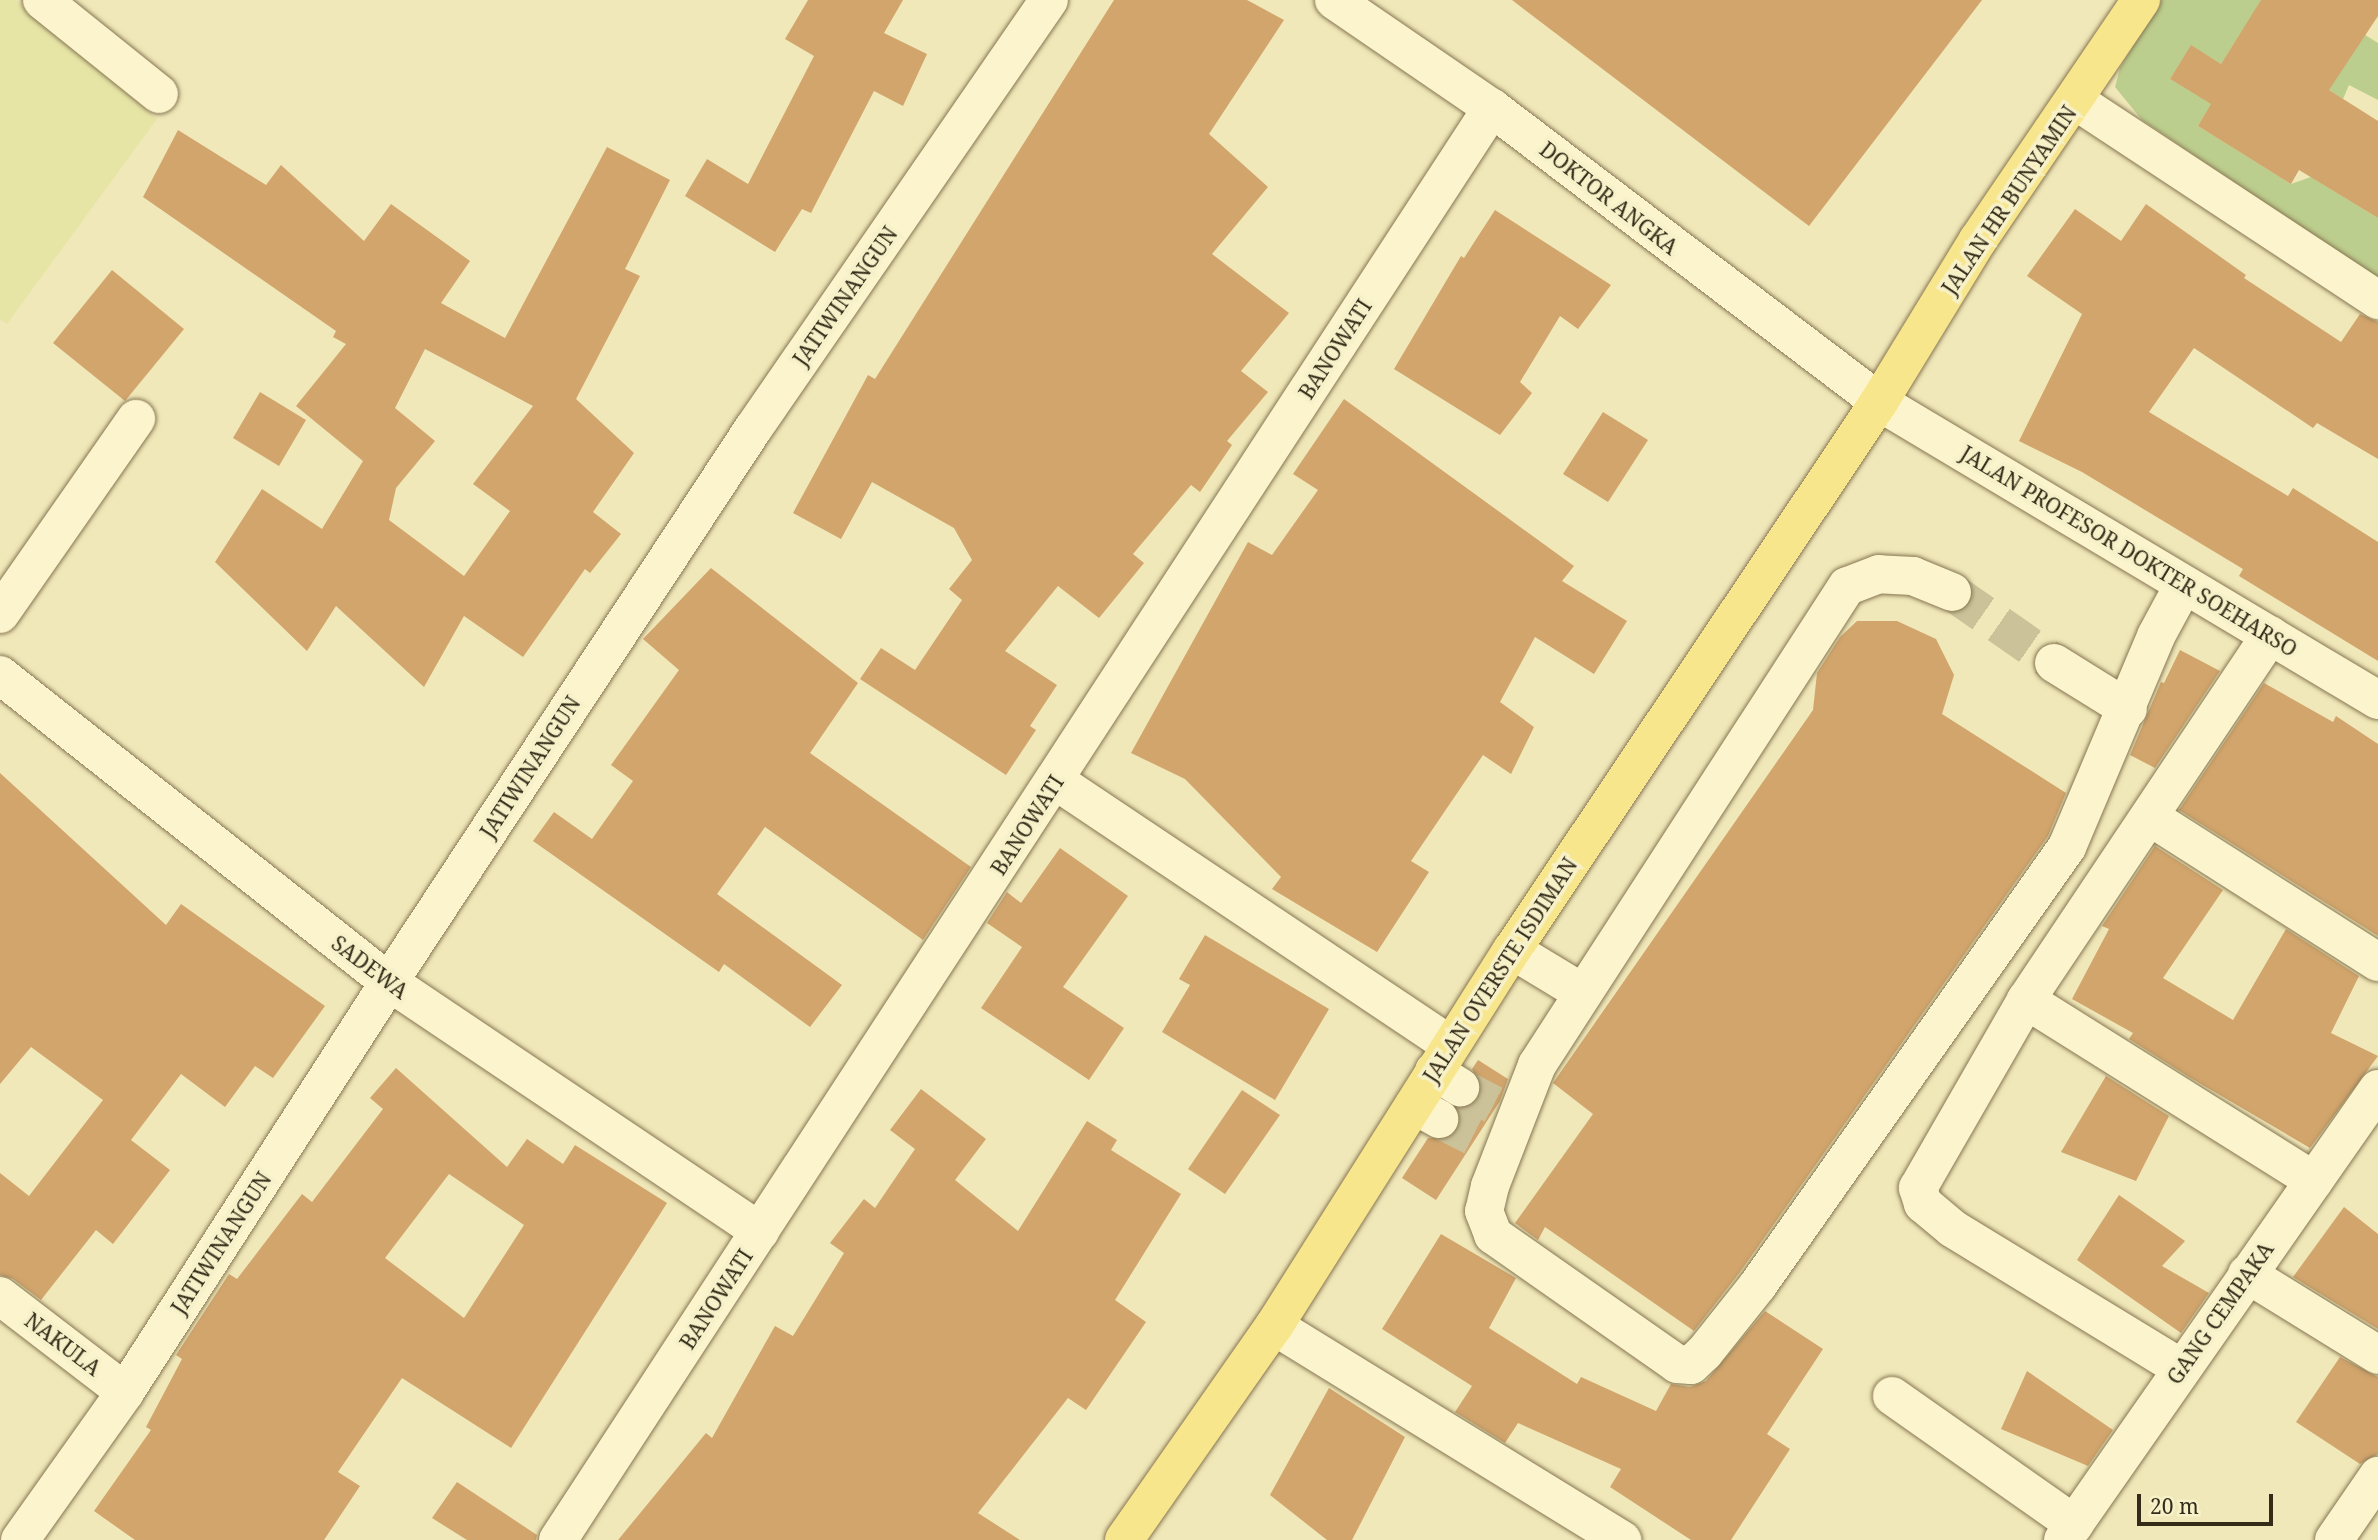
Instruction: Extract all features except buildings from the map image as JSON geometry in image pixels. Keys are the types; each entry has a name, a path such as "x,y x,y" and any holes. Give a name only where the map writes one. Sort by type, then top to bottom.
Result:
{"main road":[{"name":"JALAN HR BUNYAMIN","path":"1880,402 1978,240 2076,101 2141,0"},
{"name":"JALAN OVERSTE ISDIMAN","path":"1124,1540 1427,1112 1512,950 1880,402"}],"street":[{"path":"42,0 159,94"},
{"name":"JATIWINANGUN","path":"20,1540 125,1392 388,982 746,441 1049,0"},
{"name":"DOKTOR ANGKA","path":"1334,0 1492,108 1880,402"},
{"path":"2076,101 2378,300"},
{"name":"BANOWATI","path":"558,1540 1056,781 1492,108"},
{"name":"JALAN PROFESOR DOKTER SOEHARSO","path":"1880,402 2183,586 2378,700"},
{"path":"0,614 136,419"},
{"path":"1952,592 1913,576 1879,574 1847,586 1506,1112 1489,1145 1484,1211 1493,1235 1677,1364 1691,1365 1758,1285 2067,847 2128,709 2156,636 2183,586"},
{"path":"2181,1368 1952,1228 1923,1204 1918,1188 1924,1171 2026,1000 2270,635"},
{"path":"2054,663 2128,709"},
{"name":"SADEWA","path":"0,675 388,982 760,1231"},
{"path":"1056,781 1448,1068"},
{"path":"2150,817 2378,962"},
{"path":"1512,950 1583,993"},
{"path":"2026,1000 2314,1181"},
{"name":"GANG CEMPAKA","path":"2069,1532 2378,1088"},
{"path":"2247,1274 2378,1355"},
{"name":"NAKULA","path":"0,1296 125,1392"},
{"path":"1274,1326 1622,1540"},
{"path":"1892,1396 2069,1532"},
{"path":"2334,1540 2378,1476"}],"shaded area":[{"path":"0,0 16,0 157,119 7,324 0,319"}],"green space":[{"path":"2160,0 2309,0 2378,43 2378,100 2349,85 2343,99 2240,34 2221,64 2191,46 2170,79 2212,104 2198,126 2291,184 2311,177 2378,218 2378,279 2142,120 2115,87 2120,68"}],"tunnel":[{"path":"1952,592 2054,663"},
{"path":"1460,1087 1496,1106"},
{"path":"1439,1119 1476,1138"}]}
